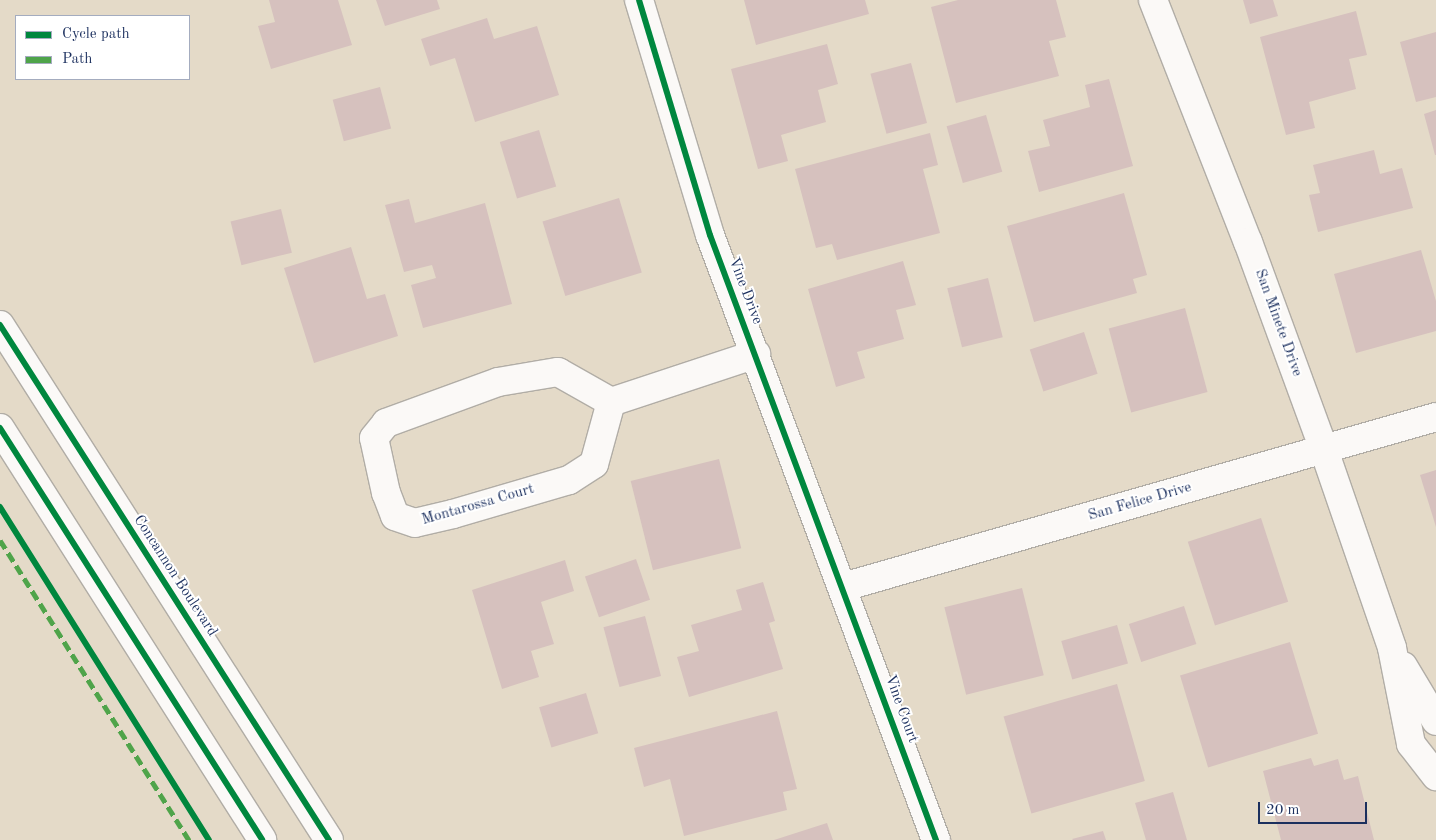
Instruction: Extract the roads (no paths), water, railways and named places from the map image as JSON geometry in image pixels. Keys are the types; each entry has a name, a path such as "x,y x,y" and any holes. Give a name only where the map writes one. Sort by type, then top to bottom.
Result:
{"street":[{"name":"Vine Drive","path":"639,0 710,236 843,587"},
{"name":"San Minete Drive","path":"1154,1 1248,242 1324,450 1392,648 1411,744 1436,776"},
{"name":"Concannon Boulevard","path":"0,325 329,840"},
{"path":"611,402 756,354"},
{"name":"Montarossa Court","path":"558,372 611,402 594,464 569,480 415,523 395,516 386,493 374,438 386,423 498,382 558,372"},
{"name":"San Felice Drive","path":"843,587 1324,450 1436,416"},
{"path":"0,428 262,840"},
{"name":"Vine Court","path":"843,587 936,840"},
{"name":"San Minete Drive","path":"1392,648 1436,721"}]}
